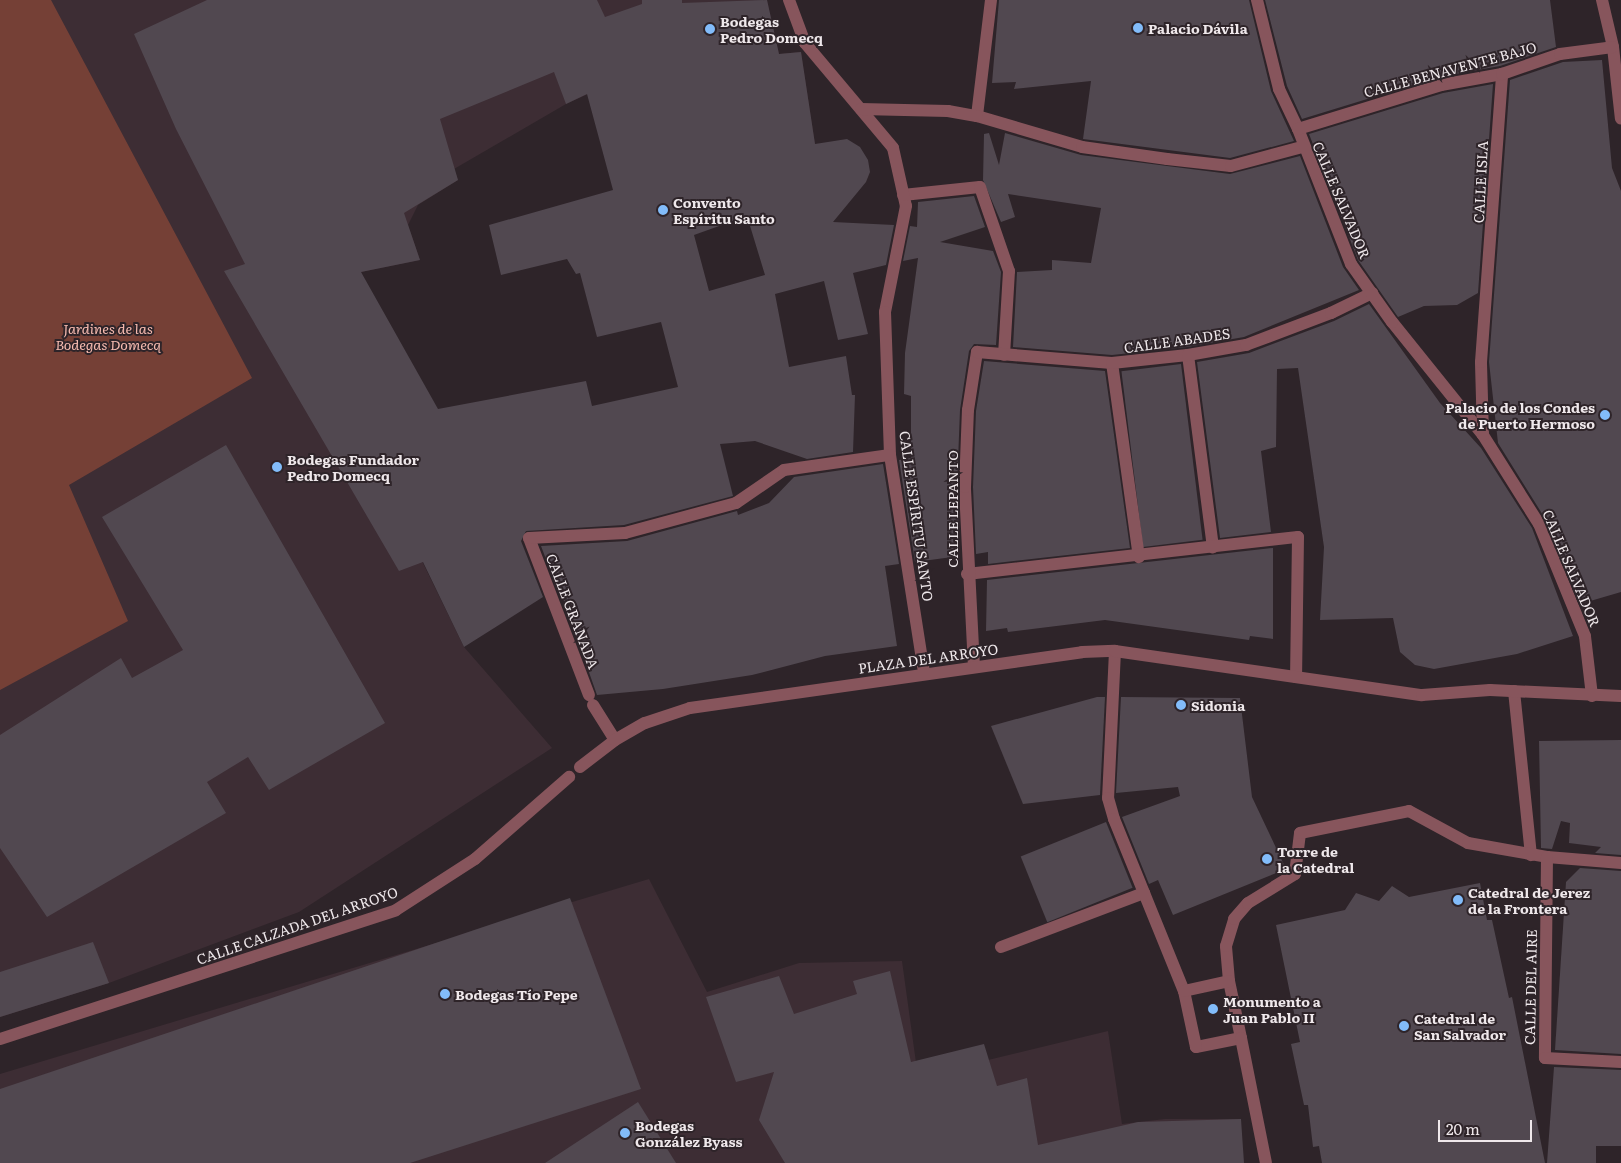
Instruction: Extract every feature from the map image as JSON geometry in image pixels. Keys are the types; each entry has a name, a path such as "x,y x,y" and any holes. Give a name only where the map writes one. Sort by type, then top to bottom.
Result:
{"street":[{"name":"CALLE ESPÍRITU SANTO","path":"789,0 805,43 893,148 906,206 885,312 890,455 924,672"},
{"path":"977,116 991,0"},
{"name":"CALLE SALVADOR","path":"1257,0 1279,89 1298,129 1302,147 1351,264 1484,435 1529,507 1546,542 1585,636 1592,696"},
{"path":"1602,0 1617,48 1621,119"},
{"name":"CALLE BENAVENTE BAJO","path":"1298,129 1442,85 1502,74 1560,54 1617,48"},
{"name":"CALLE ISLA","path":"1488,291 1502,74"},
{"path":"861,109 948,111 977,116 1082,147 1231,166 1302,147"},
{"path":"903,195 980,187 1009,271 1004,355"},
{"name":"CALLE SALVADOR","path":"1484,435 1480,362 1488,291"},
{"name":"CALLE ABADES","path":"977,352 1112,363 1188,355 1246,345 1331,313 1372,293"},
{"name":"CALLE LEPANTO","path":"974,666 967,574 965,488 968,410 977,352"},
{"path":"1188,355 1213,547"},
{"path":"1112,363 1139,557"},
{"name":"CALLE GRANADA","path":"615,740 591,700 529,538 625,533 736,503 784,470 890,455"},
{"path":"967,574 1139,557 1298,537 1296,676"},
{"path":"1115,651 1108,798 1184,990 1196,1047 1241,1038"},
{"name":"PLAZA DEL ARROYO","path":"580,768 615,740 645,723 690,708 924,672 1082,652 1115,651 1422,695 1514,691 1621,696"},
{"path":"1514,691 1531,855"},
{"name":"CALLE CALZADA DEL ARROYO","path":"0,1039 396,910 476,859 569,777"},
{"path":"1266,1163 1229,981 1226,946 1234,919 1248,903 1295,874 1300,833 1409,811 1468,843 1531,855 1621,863"},
{"name":"CALLE DEL AIRE","path":"1547,857 1545,1058 1621,1062"},
{"path":"1001,947 1144,893"},
{"path":"1184,990 1229,981"}],"shaded area":[{"name":"Bodegas Fundador Pedro Domecq","path":"0,0 767,0 779,54 801,52 815,144 623,78 566,104 454,169 458,180 418,205 408,225 420,260 361,272 475,531 421,559 464,647 552,748 299,912 109,983 0,1017"},
{"name":"Bodegas González Byass","path":"649,879 707,992 799,963 902,961 918,1077 1108,1031 1122,1124 1165,1119 1241,1119 1241,1163 0,1163 0,1074"}],"green space":[{"name":"Jardines de las Bodegas Domecq","path":"0,0 51,0 252,378 69,485 128,621 0,690"}],"building":[{"path":"207,0 597,0 605,17 642,4 642,0 682,0 682,3 767,0 779,54 801,52 815,144 847,139 860,147 868,160 870,172 866,182 833,222 894,225 886,265 853,273 868,334 838,340 824,281 775,294 789,367 846,356 852,395 855,395 853,452 807,459 755,441 720,444 733,496 624,525 526,531 521,541 543,597 464,647 423,562 399,571 224,271 245,264 176,129 134,34","holes":["554,72 566,104 587,94 613,190 489,225 501,275 567,259 576,274 580,273 597,337 661,322 678,387 592,406 586,381 438,409 361,272 420,260 404,213 458,180 440,119","747,216 765,275 709,291 694,235"]},
{"path":"999,0 1249,0 1271,91 1294,141 1230,158 1083,139 1091,81 1014,89 1016,82 992,83"},
{"path":"1265,0 1550,0 1556,47 1500,66 1439,77 1302,119 1287,86"},
{"path":"1602,60 1612,168 1621,191 1621,592 1580,604 1546,520 1498,443 1489,362 1510,80 1563,62"},
{"path":"1493,84 1478,293 1457,305 1424,306 1398,317 1358,260 1309,134 1443,93"},
{"path":"989,133 999,165 1005,133 1081,155 1230,174 1300,156 1343,267 1359,290 1244,337 1187,347 1112,355 1013,347 1017,272 1052,270 1052,260 1091,263 1101,208 1008,194 1015,217 1001,222 983,180 984,134"},
{"path":"974,196 985,227 940,242 993,251 1001,272 996,345 974,344 969,351 960,410 957,487 960,556 915,562 899,460 911,458 911,396 904,394 905,353 918,258 903,261 910,226 917,227 918,202"},
{"path":"1369,304 1440,403 1481,448 1532,528 1573,636 1517,654 1434,669 1415,665 1400,652 1393,618 1320,620 1324,547 1298,368 1277,369 1276,447 1261,451 1271,532 1220,538 1197,362 1249,353 1334,321"},
{"path":"984,361 1105,371 1130,548 988,564 988,552 976,554 973,487 976,411"},
{"path":"1181,364 1203,540 1143,547 1121,371"},
{"path":"226,445 385,723 269,790 248,757 207,782 226,813 47,917 0,848 0,735 121,658 132,678 183,650 102,517"},
{"path":"883,464 899,564 885,566 897,646 825,656 752,675 663,689 597,695 559,587 557,588 541,546 627,541 737,511 738,515 769,503 794,477"},
{"path":"1273,548 1273,639 1250,636 1249,640 1105,620 1008,632 1007,628 986,631 987,580"},
{"path":"1097,697 1105,697 1100,795 1023,804 991,726"},
{"path":"1121,697 1240,698 1252,797 1286,869 1173,915 1158,880 1149,884 1122,817 1180,796 1178,787 1116,793"},
{"path":"1621,740 1621,855 1595,853 1601,847 1569,843 1570,823 1561,821 1552,849 1541,848 1539,741"},
{"path":"1106,822 1133,888 1047,922 1021,856"},
{"path":"1580,868 1621,871 1621,1054 1555,1050 1566,882"},
{"name":"Catedral de San Salvador","path":"1480,883 1487,920 1492,920 1509,998 1512,997 1545,1163 1322,1163 1319,1146 1313,1147 1308,1105 1304,1105 1291,1044 1300,1042 1276,925 1345,910 1356,893 1379,901 1392,886 1409,897"},
{"name":"Bodegas Tío Pepe","path":"570,898 641,1089 410,1163 0,1163 0,1089"},
{"path":"93,942 109,983 0,1017 0,972"},
{"path":"890,971 911,1062 984,1044 997,1086 1027,1078 1038,1145 1138,1122 1241,1119 1244,1163 785,1163 759,1120 774,1072 736,1082 706,997 779,976 794,1014 857,994 853,981"},
{"path":"1554,1067 1621,1070 1621,1146 1596,1146 1596,1163 1547,1163"},
{"name":"Bodegas González Byass","path":"638,1102 676,1163 545,1163"}],"place":[{"name":"Palacio Dávila","path":"1138,28"},
{"name":"Bodegas Pedro Domecq","path":"710,29"},
{"name":"Convento Espíritu Santo","path":"663,210"},
{"name":"Palacio de los Condes de Puerto Hermoso","path":"1605,415"},
{"name":"Bodegas Fundador Pedro Domecq","path":"277,467"},
{"name":"Sidonia","path":"1181,705"},
{"name":"Torre de la Catedral","path":"1267,859"},
{"name":"Catedral de Jerez de la Frontera","path":"1458,900"},
{"name":"Bodegas Tío Pepe","path":"445,994"},
{"name":"Monumento a Juan Pablo II","path":"1213,1009"},
{"name":"Catedral de San Salvador","path":"1404,1026"},
{"name":"Bodegas González Byass","path":"625,1133"}]}
